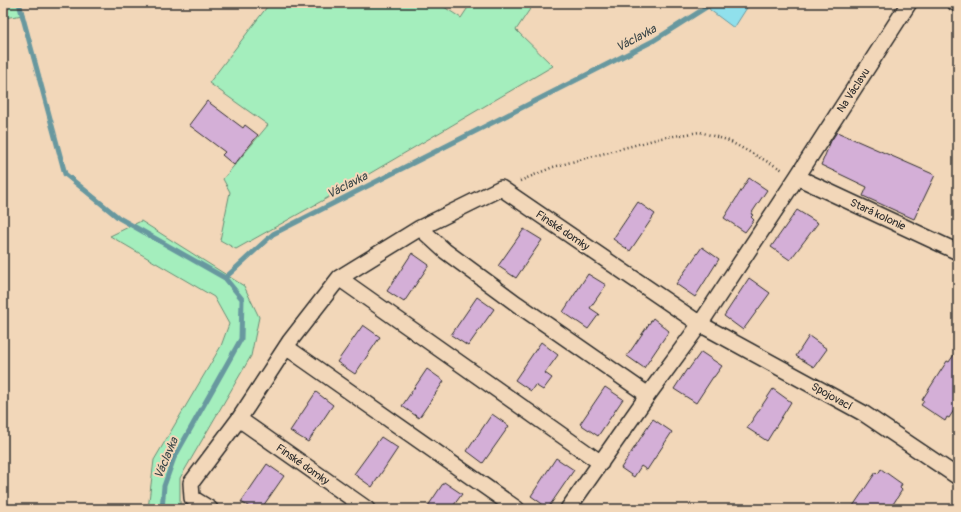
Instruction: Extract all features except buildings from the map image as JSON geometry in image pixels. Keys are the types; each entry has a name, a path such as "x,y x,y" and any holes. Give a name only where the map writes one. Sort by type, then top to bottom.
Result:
{"street":[{"name":"Na Václavu","path":"797,177 909,3"},
{"name":"Stará kolonie","path":"797,177 958,252"},
{"path":"568,509 700,324 797,177"},
{"path":"210,509 192,498 191,483 239,419 286,347 339,278 420,228 501,188"},
{"name":"Finské domky","path":"501,188 700,324"},
{"path":"420,228 445,251 517,304 648,395"},
{"path":"339,278 601,462"},
{"name":"Spojovací","path":"700,324 863,413 958,477"},
{"path":"286,347 517,509"},
{"name":"Finské domky","path":"239,419 367,509"}],"path":[{"path":"501,188 553,168 661,138 700,132 728,140 797,177"}],"green space":[{"path":"3,3 21,3 24,15 3,18"},
{"path":"270,3 438,3 461,18 471,3 534,3 516,30 553,66 345,188 236,249 220,240 230,192 223,179 268,125 209,83"},
{"path":"141,221 244,286 259,317 251,356 180,478 180,509 148,509 154,460 221,346 229,324 214,297 110,236"}],"water":[{"path":"706,3 750,3 734,28 710,10"}],"waterway":[{"path":"19,3 65,174 119,218 225,278"},
{"name":"Václavka","path":"162,509 164,486 174,458 241,339 242,299 225,278 273,234 653,41 713,3"}]}
